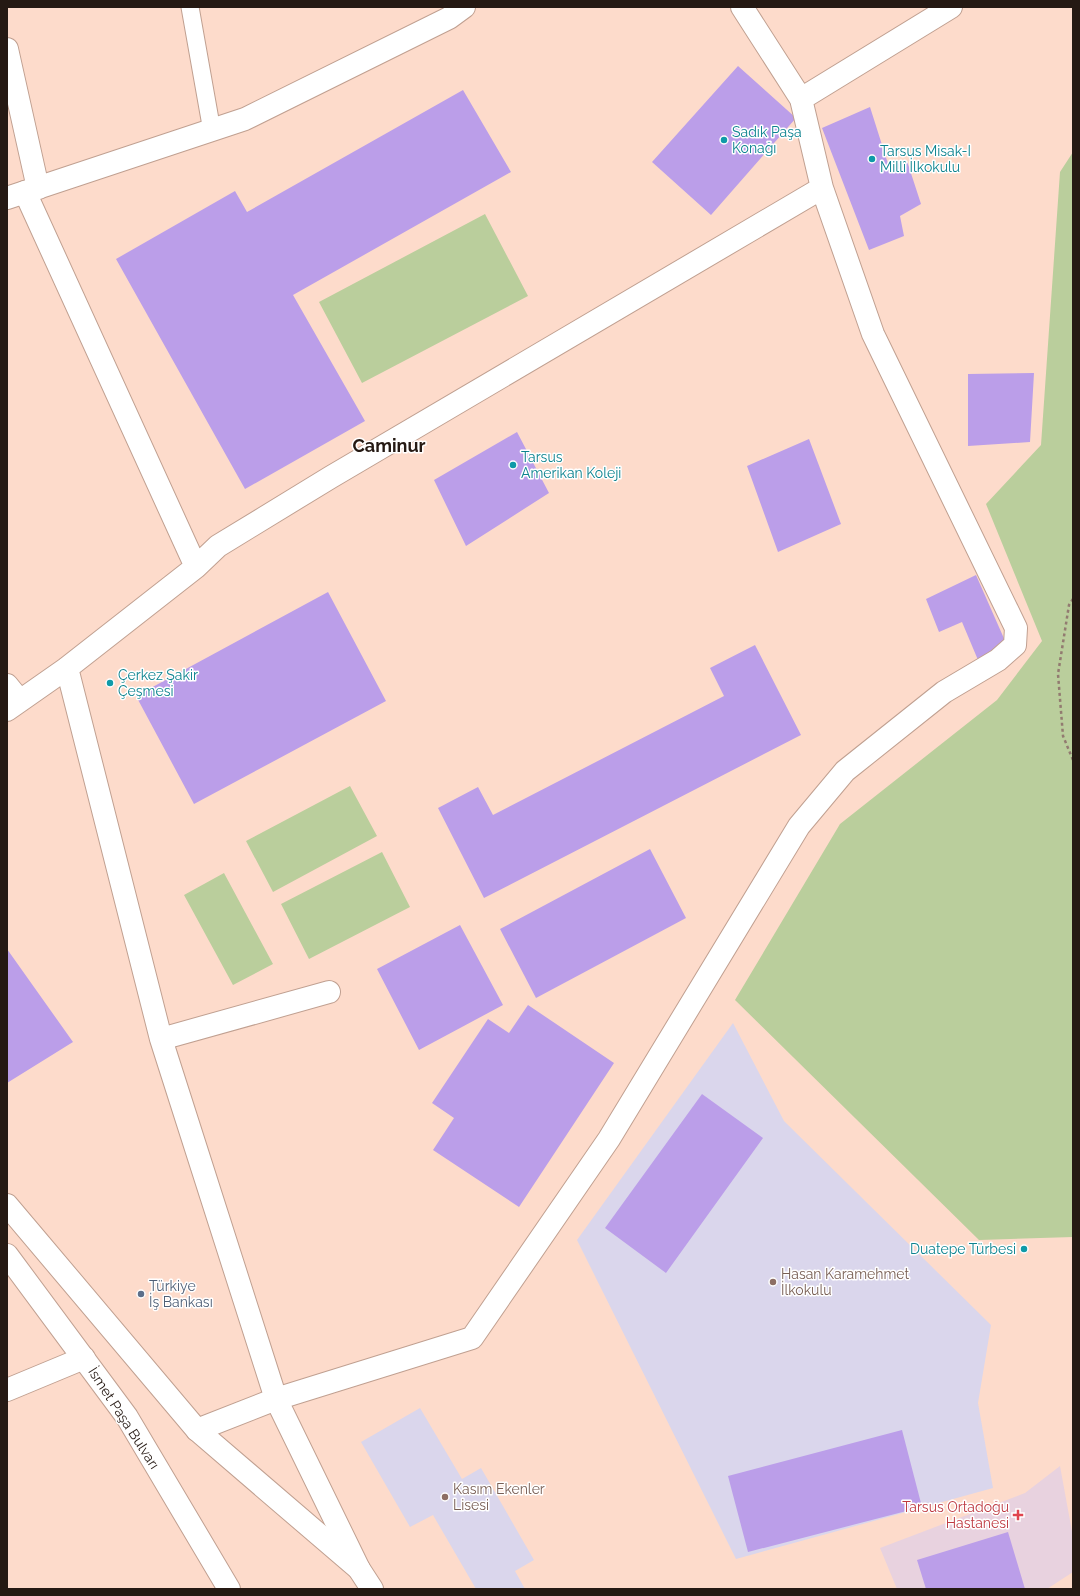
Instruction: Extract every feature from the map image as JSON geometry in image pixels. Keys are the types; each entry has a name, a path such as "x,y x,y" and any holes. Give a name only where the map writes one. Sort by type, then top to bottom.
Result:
{"street":[{"path":"23,193 245,119 449,18 464,7"},
{"path":"197,1430 276,1399 472,1338 608,1139 799,826 845,770 944,692 998,660 1015,645 1016,628 873,334 822,188 801,99 742,7"},
{"path":"801,99 951,7"},
{"path":"7,49 23,193 196,567"},
{"path":"11,699 67,668 196,567 218,546 822,188"},
{"path":"67,668 161,1039 276,1399 359,1569 372,1589"},
{"path":"161,1039 328,992"},
{"path":"7,1205 197,1430 359,1569"},
{"name":"İsmet Paşa Bulvarı","path":"7,1255 127,1418 229,1589"},
{"path":"7,1390 84,1358"}],"lane":[{"path":"190,7 212,130"}],"path":[{"path":"1073,599 1069,605 1058,674 1063,736 1073,760"}],"shaded area":[{"name":"Hasan Karamehmet İlkokulu","path":"733,1023 784,1121 991,1325 978,1403 993,1488 736,1559 577,1240"},
{"name":"Kasım Ekenler Lisesi","path":"420,1408 462,1479 481,1468 534,1560 515,1571 525,1589 476,1589 433,1515 410,1527 361,1442"},
{"name":"Tarsus Ortadoğu Hastanesi","path":"1060,1466 1073,1537 1073,1572 1047,1589 897,1589 880,1548 1025,1493"}],"green space":[{"path":"1073,152 1073,1237 979,1240 735,1000 840,824 997,700 1042,641 986,504 1041,445 1060,172"},
{"path":"485,214 528,296 362,383 319,302"},
{"path":"350,786 377,836 273,892 246,841"},
{"path":"382,852 410,907 309,959 281,904"},
{"path":"224,873 273,964 233,985 184,895"}],"building":[{"name":"Sadık Paşa Konağı","path":"738,66 796,118 711,215 652,162"},
{"path":"463,90 511,172 293,295 365,421 245,489 116,259 235,191 247,212"},
{"path":"870,107 889,167 907,161 921,204 900,216 904,236 869,250 822,128"},
{"path":"1034,373 1030,442 968,446 968,374"},
{"path":"517,432 549,493 466,546 434,480"},
{"path":"809,439 841,524 778,552 747,466"},
{"path":"976,575 1006,643 978,660 962,622 939,632 926,599"},
{"path":"328,592 386,701 194,804 136,696"},
{"path":"755,645 801,735 484,898 438,808 478,787 493,815 724,696 710,668"},
{"path":"650,849 686,918 536,998 500,929"},
{"path":"460,925 503,1005 419,1050 377,969"},
{"path":"7,949 73,1042 7,1083"},
{"path":"528,1005 614,1063 519,1207 433,1150 454,1118 432,1103 488,1019 509,1033"},
{"path":"702,1094 763,1138 666,1273 605,1228"},
{"path":"902,1430 922,1507 748,1552 728,1476"},
{"path":"1008,1532 1025,1589 926,1589 917,1560"}],"place":[{"name":"Sadık Paşa Konağı","path":"724,140"},
{"name":"Tarsus Misak-I Millî İlkokulu","path":"872,159"},
{"name":"Tarsus Amerikan Koleji","path":"513,465"},
{"name":"Çerkez Şakir Çeşmesi","path":"110,683"},
{"name":"Duatepe Türbesi","path":"1024,1249"},
{"name":"Hasan Karamehmet İlkokulu","path":"773,1282"},
{"name":"Türkiye İş Bankası","path":"141,1294"},
{"name":"Kasım Ekenler Lisesi","path":"445,1497"},
{"name":"Tarsus Ortadoğu Hastanesi","path":"1018,1515"}],"district":[{"name":"Caminur","path":"389,445"}]}
